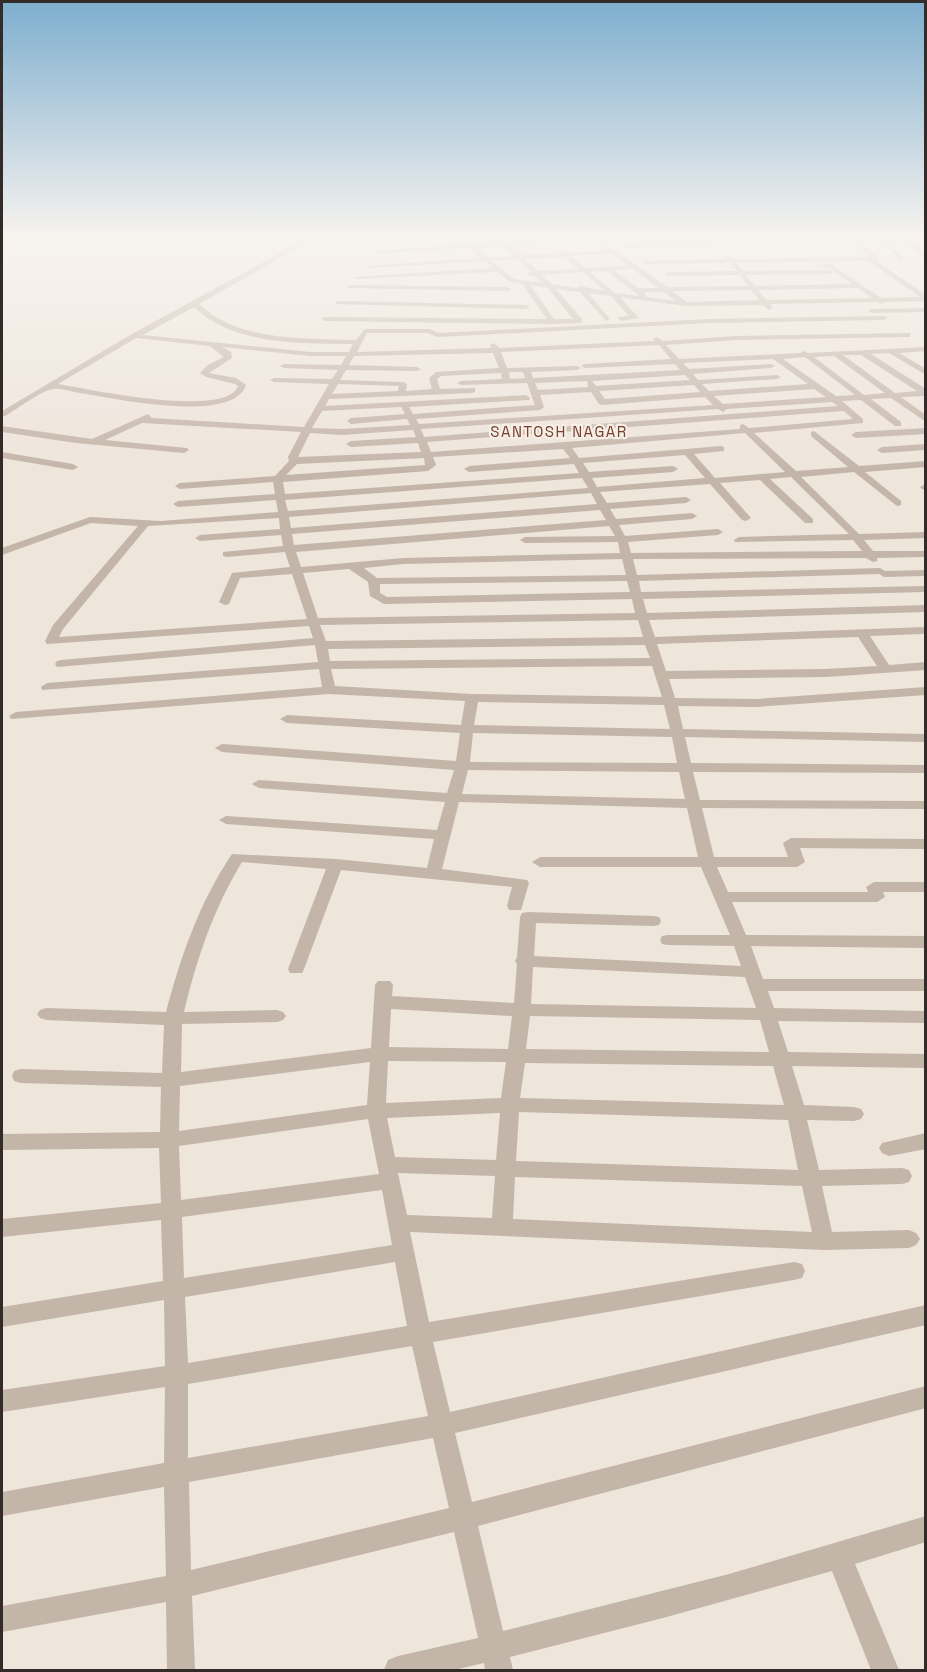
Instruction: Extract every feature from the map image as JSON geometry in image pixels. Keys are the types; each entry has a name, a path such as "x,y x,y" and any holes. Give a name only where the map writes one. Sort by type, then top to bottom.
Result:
{"street":[{"path":"2,414 172,315"},
{"path":"209,315 218,322 253,332 305,340 358,344 493,342 594,337"},
{"path":"430,331 433,315"},
{"path":"460,315 553,322 606,319 639,322 674,315"},
{"path":"548,315 553,322"},
{"path":"574,315 579,321"},
{"path":"603,315 606,319"},
{"path":"633,315 652,334 662,338 668,351 686,372 848,526 924,632"},
{"path":"775,315 805,354 898,424"},
{"path":"879,315 923,347"},
{"path":"294,461 292,459 306,431 365,331 430,331 431,334 438,335 639,322 778,319 888,323"},
{"path":"674,333 888,323"},
{"path":"489,333 507,382"},
{"path":"284,366 662,338 907,335"},
{"path":"135,336 310,354 348,361 420,366"},
{"path":"52,386 184,402 225,401 240,391 242,385 240,382 204,373 228,358 228,354 211,344"},
{"path":"736,348 923,347"},
{"path":"436,392 433,378 435,375 923,347"},
{"path":"548,358 724,348"},
{"path":"889,350 926,373"},
{"path":"862,352 925,393"},
{"path":"835,353 926,419"},
{"path":"329,690 320,643 290,548 280,497 278,479 294,461 566,446 860,421 846,408 774,356"},
{"path":"490,361 524,360"},
{"path":"461,383 587,379 789,365"},
{"path":"351,421 540,407 526,369"},
{"path":"319,409 404,405 777,377"},
{"path":"587,379 602,402 816,386"},
{"path":"274,380 403,384 402,393"},
{"path":"327,397 472,390"},
{"path":"140,420 342,432 925,393"},
{"path":"95,441 184,402"},
{"path":"180,486 428,468 431,465 428,455 404,405"},
{"path":"351,444 846,408"},
{"path":"2,429 184,450"},
{"path":"856,435 926,431"},
{"path":"814,434 897,503"},
{"path":"566,446 578,462 622,539 639,597 642,616 670,701 707,862 741,942 768,1016 796,1112 824,1241"},
{"path":"882,450 926,447"},
{"path":"469,469 720,449"},
{"path":"687,452 746,518"},
{"path":"2,455 73,467"},
{"path":"2,552 21,543 46,537 90,520 144,525 926,464"},
{"path":"178,504 673,469"},
{"path":"762,477 808,521"},
{"path":"200,538 686,500"},
{"path":"227,554 692,516"},
{"path":"144,525 57,628 51,641 313,622 747,615 926,608"},
{"path":"352,526 356,543"},
{"path":"525,540 622,539 718,532"},
{"path":"739,540 926,534"},
{"path":"225,602 236,574 403,561 627,556 926,554"},
{"path":"351,566 364,572 374,581 926,573"},
{"path":"374,581 374,594 384,601 926,589"},
{"path":"61,664 320,643 650,641 924,632"},
{"path":"862,633 885,669"},
{"path":"454,643 455,678"},
{"path":"46,687 323,665 656,662"},
{"path":"660,675 826,673 926,666"},
{"path":"16,716 329,690 472,698 756,703 926,691"},
{"path":"433,873 462,766 472,698"},
{"path":"287,719 467,729 926,738"},
{"path":"222,748 462,766 926,769"},
{"path":"259,784 454,798 695,804 926,805"},
{"path":"226,820 443,835"},
{"path":"540,862 797,862 791,843 926,844"},
{"path":"181,1671 181,1586 176,1474 177,1375 169,1140 173,1019 189,957 214,894 237,857 336,864 521,883 515,906"},
{"path":"296,969 336,864"},
{"path":"722,897 877,897 874,887 926,887"},
{"path":"502,1227 510,1105 522,1010 523,961 528,917 653,921"},
{"path":"668,940 926,942"},
{"path":"523,961 754,979 926,986"},
{"path":"497,1659 420,1333 376,1111 384,993 522,1010 926,1017"},
{"path":"46,1014 96,1018 173,1019 277,1016"},
{"path":"21,1076 171,1080 380,1054 926,1061"},
{"path":"2,1142 169,1140 376,1111 510,1105 854,1114"},
{"path":"889,1148 926,1141"},
{"path":"2,1228 173,1210 389,1173 506,1170 811,1178 902,1176"},
{"path":"400,1223 824,1241 909,1239"},
{"path":"2,1317 404,1252"},
{"path":"2,1401 177,1375 794,1271"},
{"path":"2,1504 441,1425 926,1315"},
{"path":"2,1619 181,1586 464,1517 926,1397"},
{"path":"398,1671 497,1659 926,1529"},
{"path":"838,1557 885,1671"}],"district":[{"name":"SANTOSH NAGAR","path":"559,432"}]}
